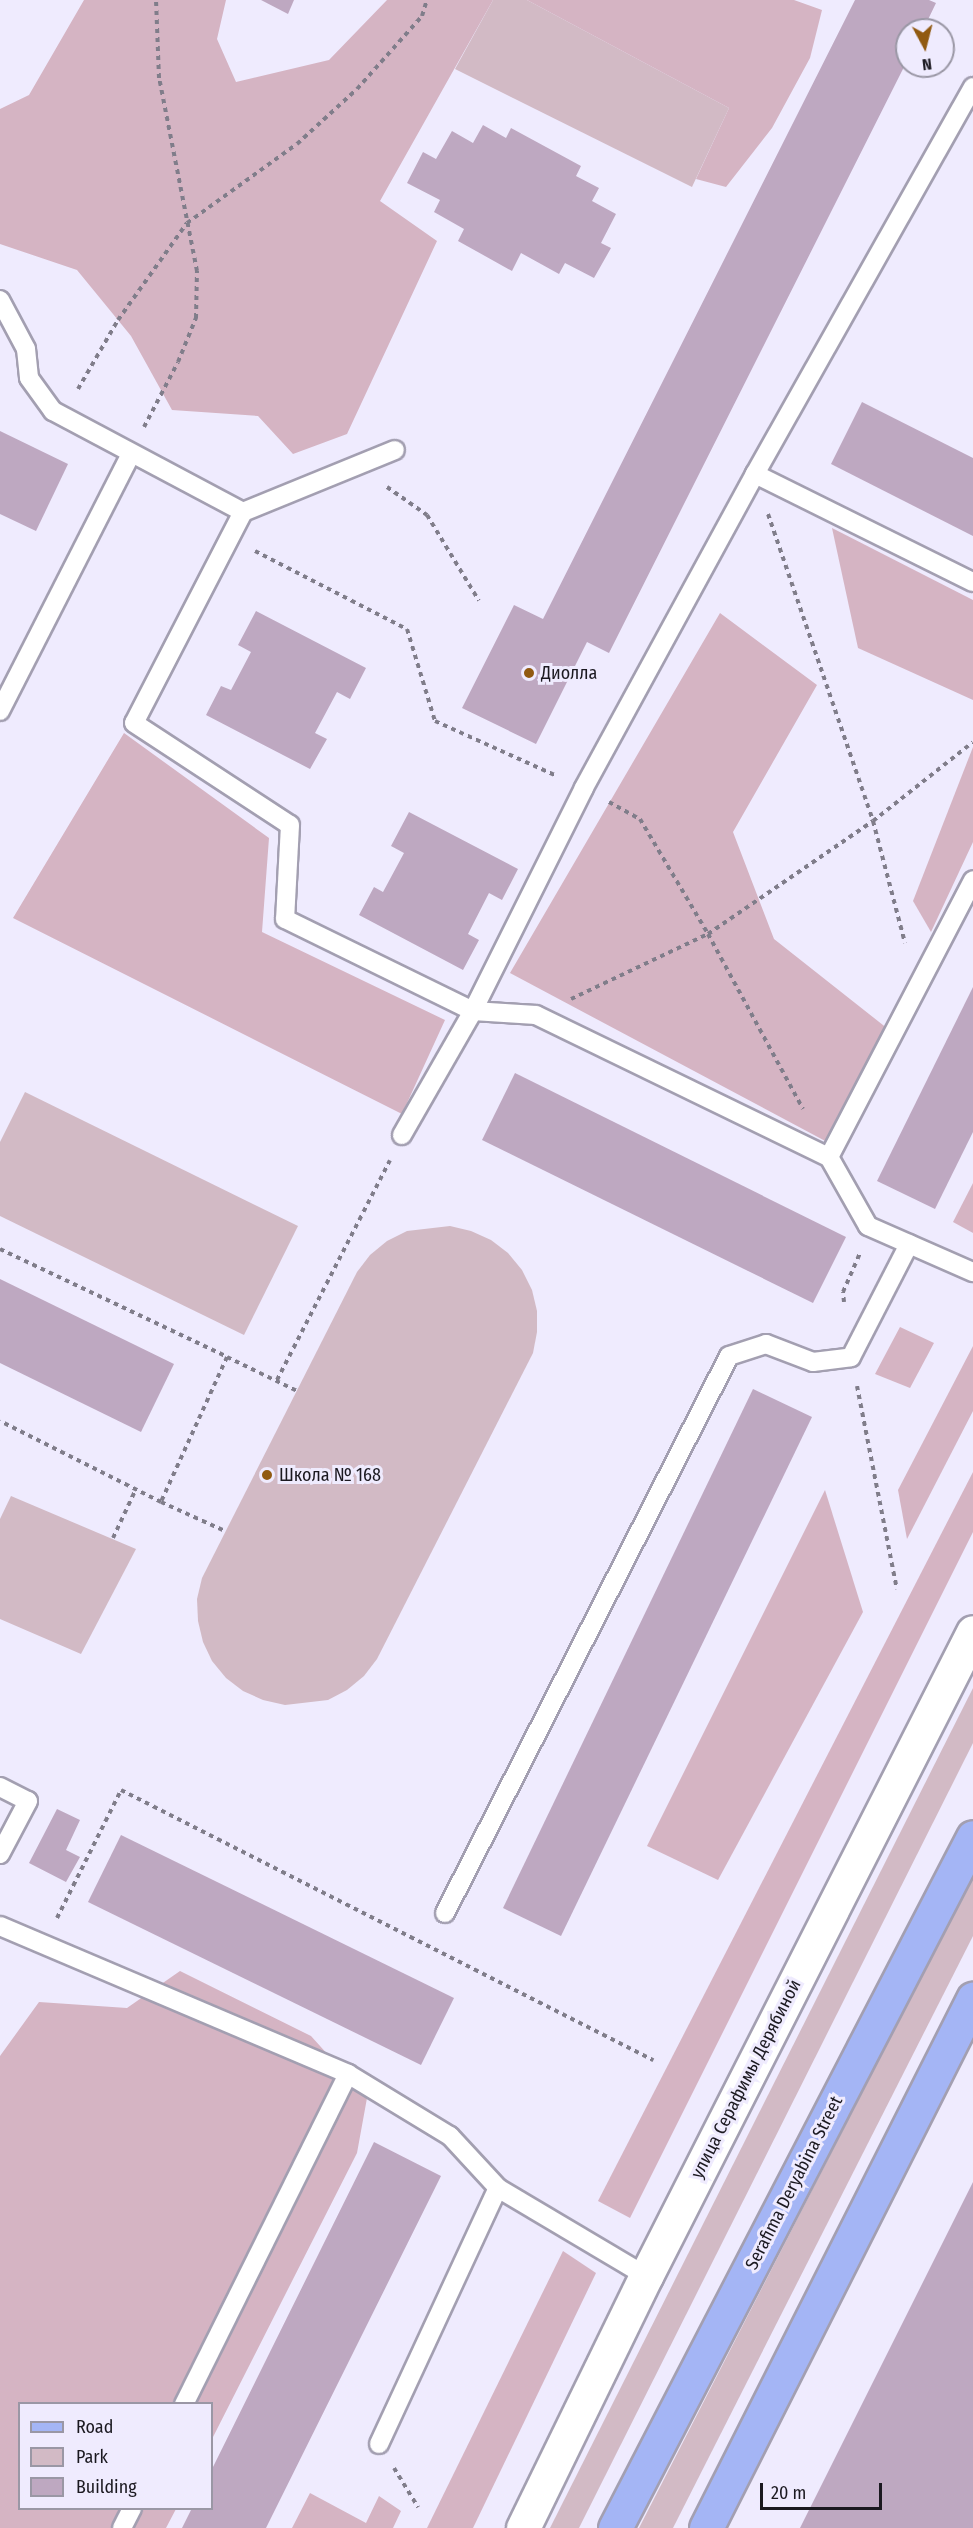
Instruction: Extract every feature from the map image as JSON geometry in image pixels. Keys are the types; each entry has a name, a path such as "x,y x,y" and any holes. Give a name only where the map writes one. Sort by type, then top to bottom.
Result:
{"main road":[{"name":"Serafima Deryabina Street","path":"615,2528 973,1837"},
{"path":"706,2528 973,1999"}],"street":[{"name":"улица Серафимы Дерябиной","path":"522,2528 646,2276 973,1632"}],"lane":[{"path":"402,1135 473,1011 584,788 754,474 973,87"},
{"path":"0,300 26,349 29,378 53,411 130,454 243,512"},
{"path":"395,450 243,512 135,723 291,825 285,919 473,1011 536,1015 829,1157 868,1226 973,1272"},
{"path":"0,711 130,454"},
{"path":"754,474 973,582"},
{"path":"829,1157 973,880"},
{"path":"445,1913 729,1356 766,1344 813,1362 851,1357 909,1244"},
{"path":"0,1787 28,1801 0,1854"},
{"path":"0,1926 348,2074 450,2136 498,2188 646,2276"},
{"path":"184,2402 348,2074"},
{"path":"379,2444 498,2188"},
{"path":"122,2528 131,2510"}],"path":[{"path":"130,454 178,362 196,318 197,271 175,165 169,119 159,78 156,0"},
{"path":"62,416 118,320 187,223 297,144 357,89 422,16 427,0"},
{"path":"356,465 427,515 479,601"},
{"path":"754,474 873,821 917,988"},
{"path":"230,538 407,629 435,721 584,788 640,819 708,934 829,1157"},
{"path":"536,1015 708,934 873,821 973,742"},
{"path":"277,1380 402,1135"},
{"path":"0,1249 297,1390"},
{"path":"860,1252 843,1292 851,1357 897,1588"},
{"path":"161,1502 227,1357"},
{"path":"0,1421 225,1532"},
{"path":"113,1538 136,1489"},
{"path":"44,1946 121,1790 653,2060"},
{"path":"379,2444 418,2507"}],"green space":[{"path":"493,0 527,0 729,108 692,187 455,69"},
{"path":"25,1092 298,1226 244,1335 0,1216 0,1142"},
{"path":"450,1226 471,1231 491,1240 508,1253 522,1270 532,1290 537,1311 537,1332 533,1353 377,1659 364,1676 347,1690 328,1700 285,1705 263,1700 243,1691 226,1678 212,1661 203,1642 198,1621 197,1599 202,1578 357,1272 370,1255 387,1241 407,1231"},
{"path":"11,1496 136,1549 81,1654 0,1619 0,1519"},
{"path":"973,1688 973,1743 579,2528 550,2528"},
{"path":"973,1876 973,1936 673,2528 639,2528"}],"shaded area":[{"path":"84,0 226,0 217,39 236,82 329,60 387,0 493,0 380,201 437,241 347,434 293,454 258,416 172,410 131,336 77,270 0,244 0,109 29,95"},
{"path":"527,0 794,0 822,10 810,58 772,128 726,187 696,179 729,108"},
{"path":"832,528 973,600 973,700 858,648"},
{"path":"720,613 817,685 733,832 774,939 888,1029 829,1143 510,973"},
{"path":"124,733 269,838 262,932 445,1020 402,1114 13,918"},
{"path":"973,747 973,842 931,932 913,901"},
{"path":"973,1183 973,1233 953,1222"},
{"path":"900,1327 934,1343 910,1388 875,1374"},
{"path":"973,1346 973,1411 907,1539 898,1490"},
{"path":"973,1472 973,1532 630,2218 598,2201"},
{"path":"825,1490 863,1612 718,1880 647,1846"},
{"path":"180,1971 311,2036 367,2098 357,2153 213,2437 213,2402 18,2402 18,2510 175,2510 166,2528 0,2528 0,2056 39,2002 127,2008"},
{"path":"563,2251 596,2273 473,2528 427,2528"},
{"path":"310,2493 366,2523 379,2496 401,2511 393,2528 292,2528"}],"building":[{"path":"261,0 294,0 288,14"},
{"path":"855,0 929,0 936,3 929,18 895,18 895,78 898,78 609,653 587,642 536,744 462,708 514,605 543,619"},
{"path":"483,125 506,138 511,128 581,166 576,176 599,188 592,201 616,214 601,243 611,248 594,278 565,263 559,274 521,253 512,271 458,241 464,229 434,212 440,200 407,183 423,152 436,159 452,131 473,143"},
{"path":"862,402 973,458 973,536 831,464"},
{"path":"0,431 68,464 36,531 0,514"},
{"path":"256,611 366,668 350,699 337,692 315,733 327,739 310,769 206,715 221,686 231,690 251,652 238,645"},
{"path":"409,812 518,869 502,900 489,893 468,934 479,940 463,970 359,915 374,887 383,892 404,853 391,846"},
{"path":"973,987 973,1132 935,1209 877,1181"},
{"path":"515,1073 846,1237 813,1303 482,1140"},
{"path":"0,1279 174,1364 141,1432 0,1363"},
{"path":"753,1389 812,1417 561,1936 503,1908"},
{"path":"57,1809 80,1820 66,1850 80,1857 66,1882 29,1863"},
{"path":"121,1835 454,1998 421,2065 88,1902"},
{"path":"374,2142 441,2176 266,2528 182,2528 191,2510 213,2510 213,2467"},
{"path":"973,2182 973,2528 800,2528"}],"place":[{"name":"Диолла","path":"529,673"},
{"name":"Школа № 168","path":"267,1475"}]}
